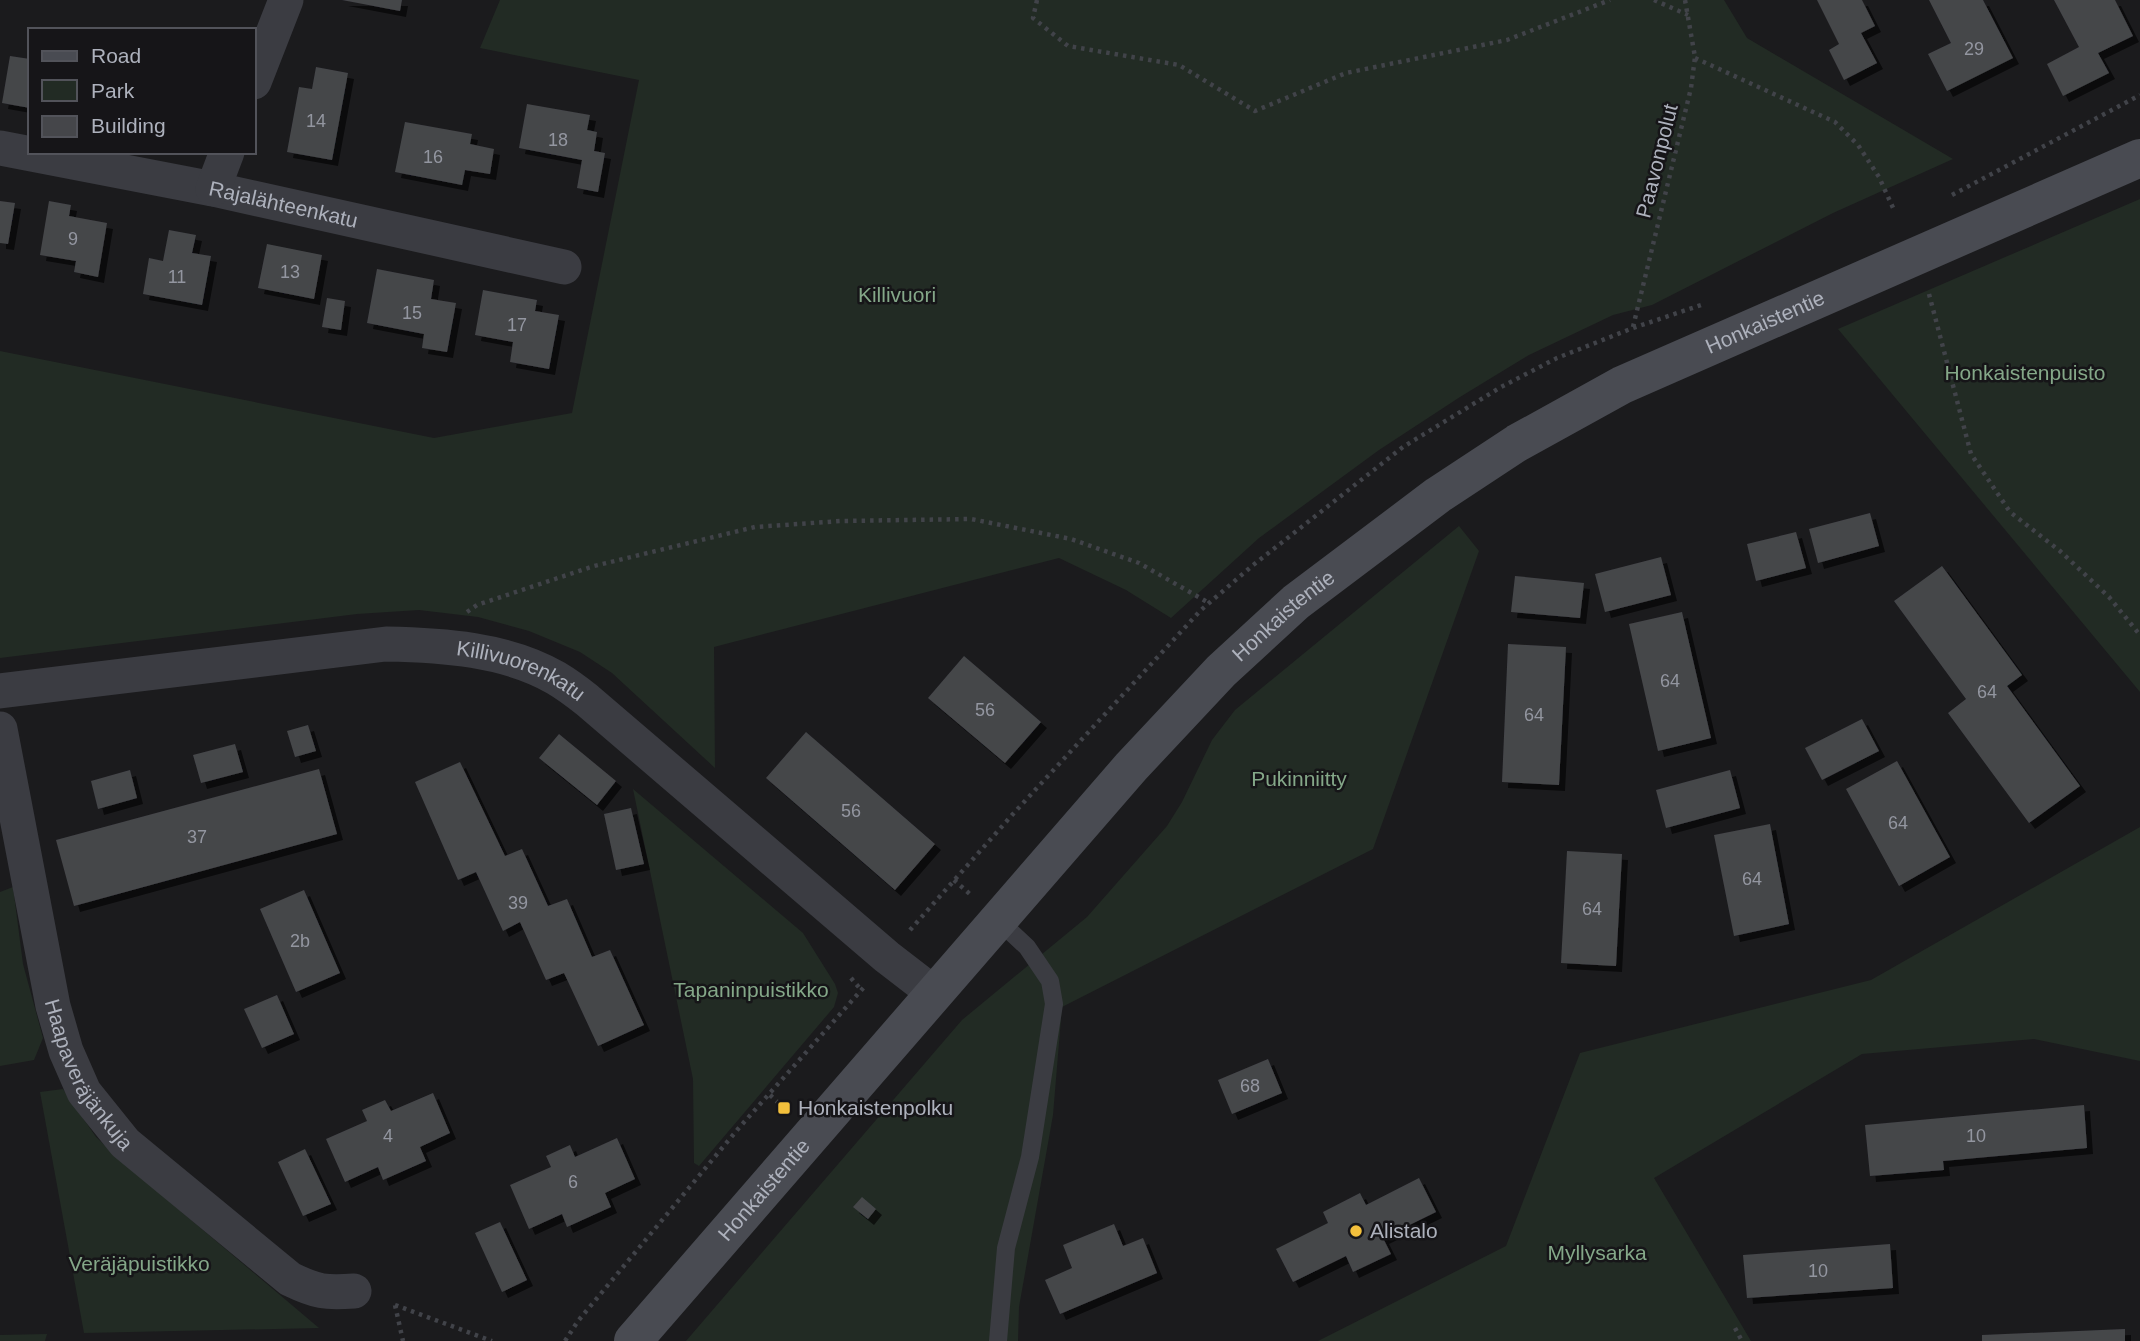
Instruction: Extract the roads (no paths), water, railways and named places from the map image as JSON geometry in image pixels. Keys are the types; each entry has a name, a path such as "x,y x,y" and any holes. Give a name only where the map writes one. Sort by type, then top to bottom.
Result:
{"street":[{"path":"256,77 285,0"},
{"name":"Rajalähteenkatu","path":"0,148 28,153"},
{"name":"Rajalähteenkatu","path":"31,154 213,189 564,267"},
{"path":"213,189 226,154"},
{"name":"Honkaistentie","path":"633,1341 1131,767 1221,671 1296,602 1384,534 1483,465 1517,443 1622,385 2140,158"},
{"name":"Killivuorenkatu","path":"0,691 386,644 430,645 516,660 555,677 587,700 887,957 935,994"},
{"name":"Haapaveräjänkuja","path":"0,729 53,1006 66,1051 84,1092 125,1143 290,1279 313,1290 355,1291"}],"lane":[{"path":"997,919 1027,947 1050,981 1054,1004 1030,1157 1006,1248 998,1341"}],"place":[{"name":"Honkaistenpolku","path":"784,1108"},
{"name":"Alistalo","path":"1356,1231"}],"park label":[{"name":"Killivuori","path":"897,295"},
{"name":"Honkaistenpuisto","path":"2025,373"},
{"name":"Pukinniitty","path":"1299,779"},
{"name":"Tapaninpuistikko","path":"751,990"},
{"name":"Myllysarka","path":"1597,1253"},
{"name":"Veräjäpuistikko","path":"139,1264"}]}
